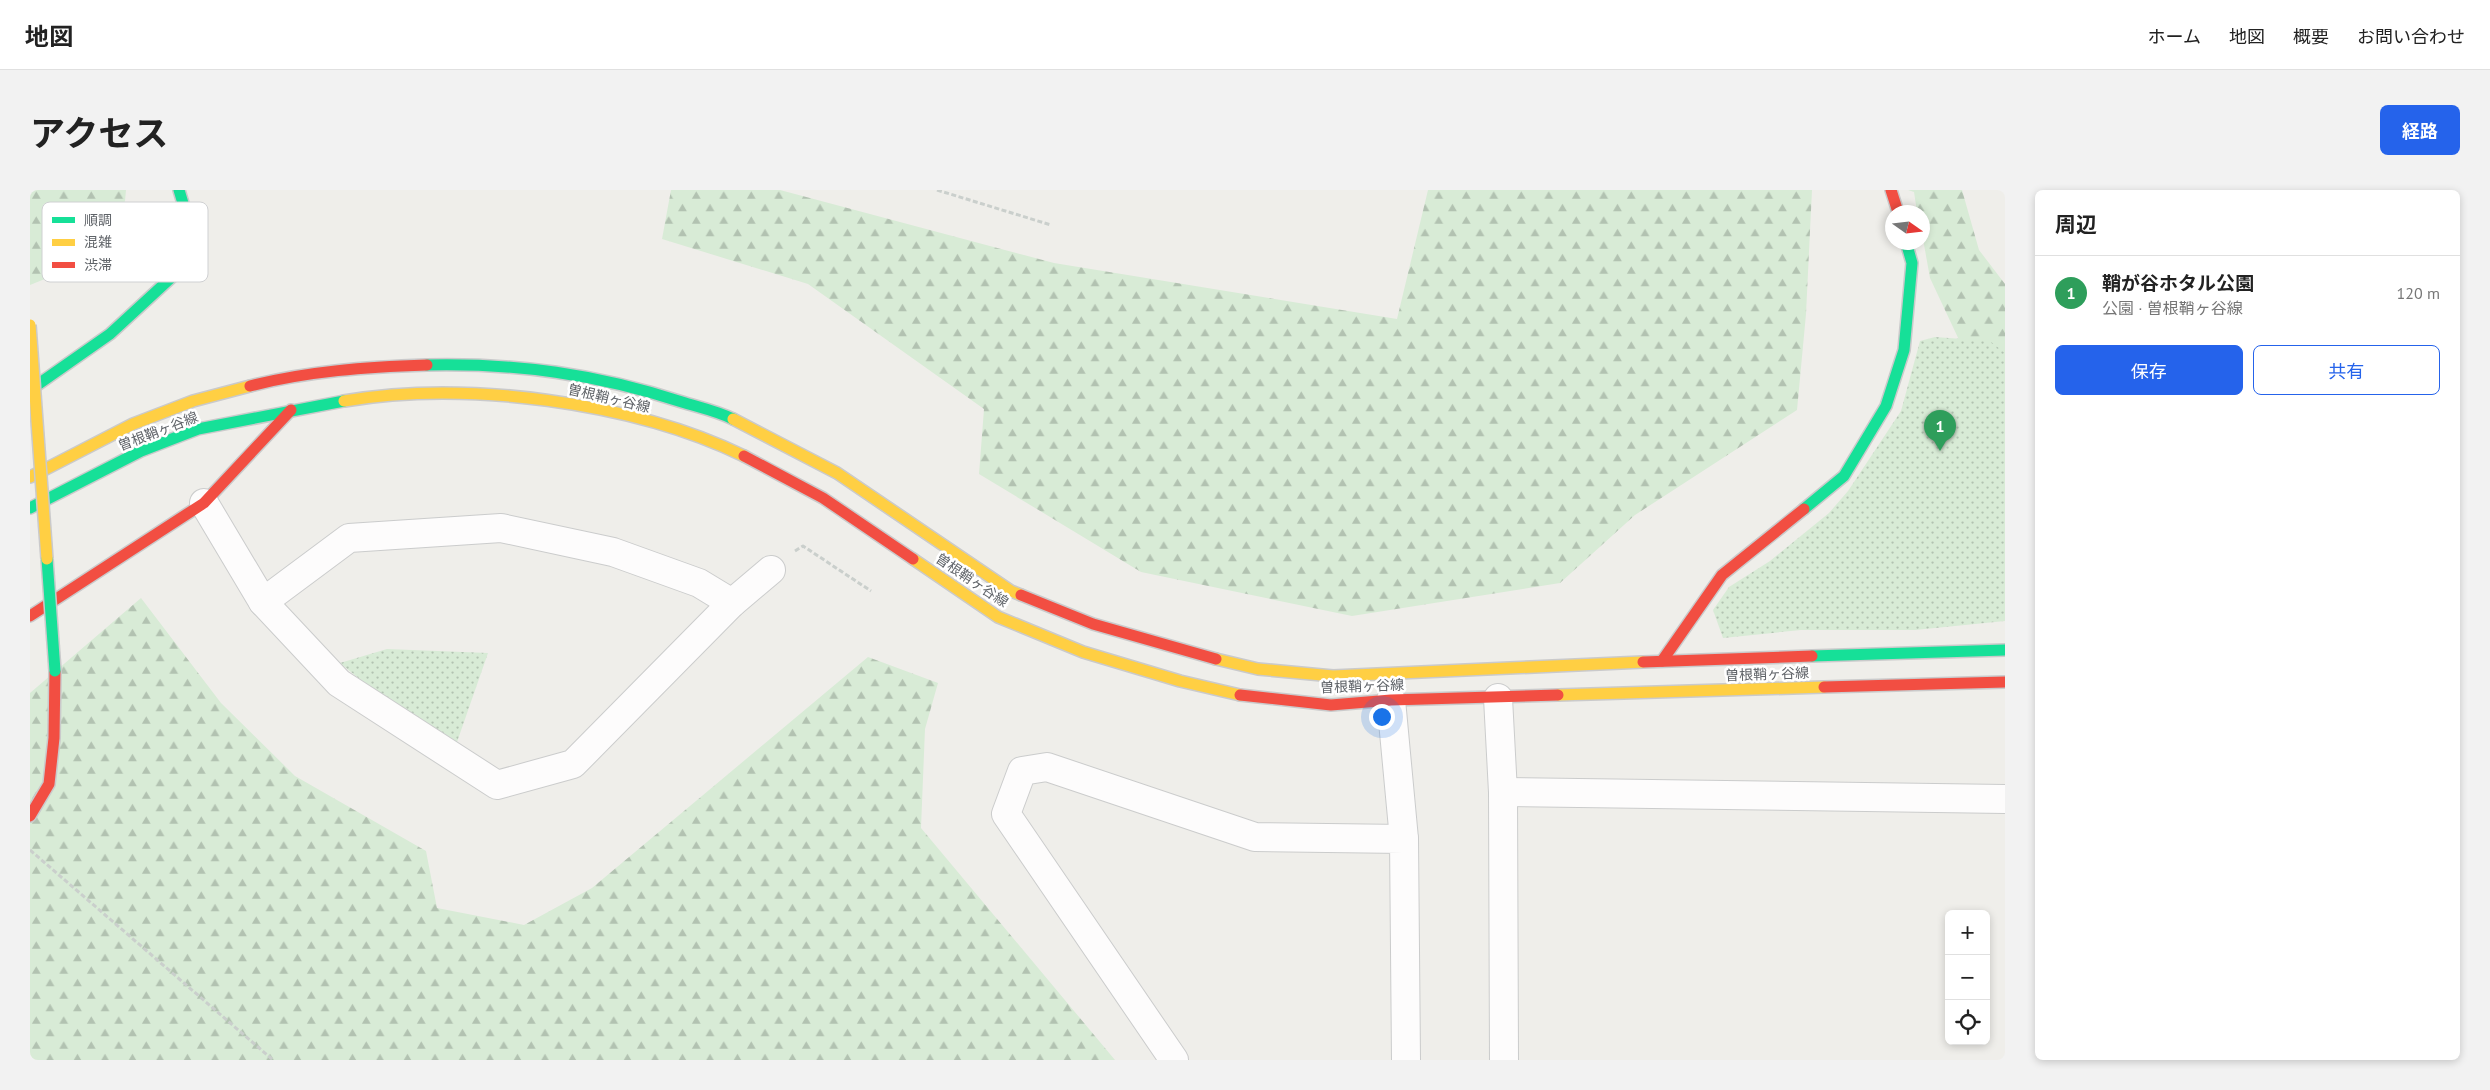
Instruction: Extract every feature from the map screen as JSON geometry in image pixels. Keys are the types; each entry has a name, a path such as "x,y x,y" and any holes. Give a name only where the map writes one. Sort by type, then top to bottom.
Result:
{"main road":[{"path":"179,190 183,202"},
{"path":"1891,190 1896,205"},
{"path":"1662,661 1722,575 1844,476 1886,406 1904,350 1912,263 1908,250"},
{"path":"30,390 110,334 166,282"},
{"path":"30,325 54,671 54,738 48,784 30,816"},
{"name":"曽根鞘ヶ谷線","path":"30,477 132,424 193,401 286,376 376,366 470,364 546,369 645,390 729,417 800,452 837,473 1011,591 1093,624 1188,653 1258,669 1333,676 1662,661 2005,650"},
{"name":"曽根鞘ヶ谷線","path":"30,508 141,451 198,429 376,395 468,394 542,398 637,418 718,444 788,478 865,525 998,617 1083,652 1180,681 1253,698 1331,704 1391,700 2005,682"},
{"path":"30,616 204,503 291,410"}],"street":[{"path":"204,503 263,602 339,683 497,785 573,764 732,603 771,570"},
{"path":"263,602 349,538 501,528 613,552 699,583 732,603"},
{"path":"1498,698 1503,792 1504,1060"},
{"path":"1391,700 1404,839 1406,1060"},
{"path":"1174,1060 1006,814 1022,771 1047,767 1255,837 1404,839"},
{"path":"1503,792 2005,799"}],"path":[{"path":"937,190 1051,225"},
{"path":"771,570 803,546 871,591"},
{"path":"30,850 273,1060"}],"green space":[{"path":"30,190 126,190 124,202 42,202 42,280 30,285"},
{"path":"671,190 780,190 1054,263 1397,319 1428,190 1812,190 1806,314 1797,410 1635,515 1560,583 1352,616 1141,572 979,474 984,409 808,284 662,239"},
{"path":"1908,190 1962,190 1979,250 2005,284 2005,396 1975,374 1930,278 1925,250 1930,250 1930,205 1916,205 1914,192"},
{"path":"1935,337 1990,341 2005,353 2005,621 1915,630 1801,630 1723,638 1713,610 1729,587 1770,561 1829,513 1848,491 1901,411 1920,341"},
{"path":"141,598 221,703 295,776 426,851 437,908 524,925 592,888 868,657 938,683 925,729 921,828 1115,1060 30,1060 30,693"},
{"path":"387,649 488,653 457,742 362,681 340,663"}],"traffic: fast":[{"path":"179,190 183,202"},
{"path":"1804,509 1844,476 1886,406 1904,350 1912,263 1908,250"},
{"path":"30,390 110,334 166,282"},
{"path":"427,365 525,368 587,377 650,392 714,411 733,419"},
{"path":"30,508 141,451 198,429 344,401"},
{"path":"47,559 55,671"},
{"path":"1812,656 2005,650"}],"traffic: slow":[{"path":"30,325 47,559"},
{"path":"30,477 133,424 193,401 250,386"},
{"path":"344,401 391,395 442,393 548,400 601,409 652,422 700,437 744,456"},
{"path":"733,419 837,473 1011,591 1021,595"},
{"path":"913,559 998,617 1083,652 1180,681 1240,695"},
{"path":"1216,659 1258,669 1333,676 1643,662"},
{"path":"1558,695 1824,687"}],"traffic: jam":[{"path":"1891,190 1896,205"},
{"path":"250,386 338,371 427,365"},
{"path":"30,616 204,503 291,410"},
{"path":"744,456 823,498 913,559"},
{"path":"1662,661 1722,575 1804,509"},
{"path":"1021,595 1093,624 1216,659"},
{"path":"1643,662 1812,656"},
{"path":"30,816 49,784 54,738 55,671"},
{"path":"1824,687 2005,682"},
{"path":"1240,695 1331,705 1391,700 1558,695"}],"place":[{"name":"鞘が谷ホタル公園","path":"1940,451"}]}
